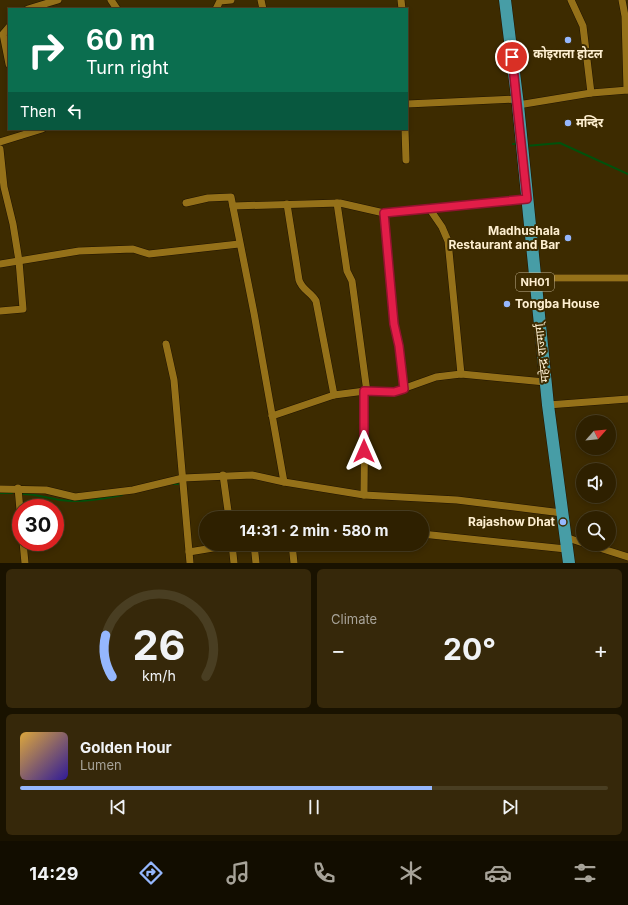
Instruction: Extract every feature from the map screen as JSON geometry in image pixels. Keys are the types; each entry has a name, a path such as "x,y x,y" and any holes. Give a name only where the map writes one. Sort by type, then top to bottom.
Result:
{"highway":[{"name":"महेन्द्र राज्मार्ग्","path":"505,0 517,102 545,382 569,563"}],"street":[{"path":"31,8 58,0"},
{"path":"217,8 220,2 231,0"},
{"path":"571,0 583,26 591,93"},
{"path":"408,104 517,102 627,90 625,16 622,0"},
{"path":"1,35 8,60"},
{"path":"0,142 39,130"},
{"path":"405,130 406,160"},
{"path":"0,149 4,187 13,224 19,261 23,309 0,311"},
{"path":"186,203 208,198 231,197 239,244 254,313 284,482"},
{"path":"232,206 336,203 384,213 527,199"},
{"path":"336,203 347,271 352,281 366,392 364,495"},
{"path":"287,204 299,280 303,288 316,301 334,395"},
{"path":"430,208 442,227 448,241 461,374"},
{"path":"384,213 394,324 399,346 404,389"},
{"path":"0,264 79,251 133,249 149,254 239,244"},
{"path":"535,278 628,278"},
{"path":"166,344 174,380 190,563"},
{"path":"272,416 334,395 366,392 394,392 436,377 461,374 545,382"},
{"path":"548,405 628,399"},
{"path":"0,488 46,490 75,497 133,490 183,478 252,475 284,482 364,495 457,500 562,513"},
{"path":"223,476 228,511"},
{"path":"18,488 19,499"},
{"path":"429,535 566,549"},
{"path":"565,537 576,541"},
{"path":"189,552 199,550"},
{"path":"24,551 25,563"},
{"path":"234,551 234,563"},
{"path":"255,551 256,563"},
{"path":"293,551 294,563"},
{"path":"609,551 628,557"}],"waterway":[{"path":"526,146 560,143 628,174"},
{"path":"513,144 518,144"},
{"path":"173,484 178,484"},
{"path":"0,493 12,493"},
{"path":"23,494 76,501 122,495"}],"place":[{"name":"कोइराला होटल","path":"568,40"},
{"name":"मन्दिर","path":"568,123"},
{"name":"Madhushala Restaurant and Bar","path":"568,238"},
{"name":"Tongba House","path":"507,304"},
{"name":"Rajashow Dhat","path":"563,522"}],"route":[{"path":"364,451 364,391 394,392 404,389 399,346 394,324 384,213 527,199 512,57"}]}
